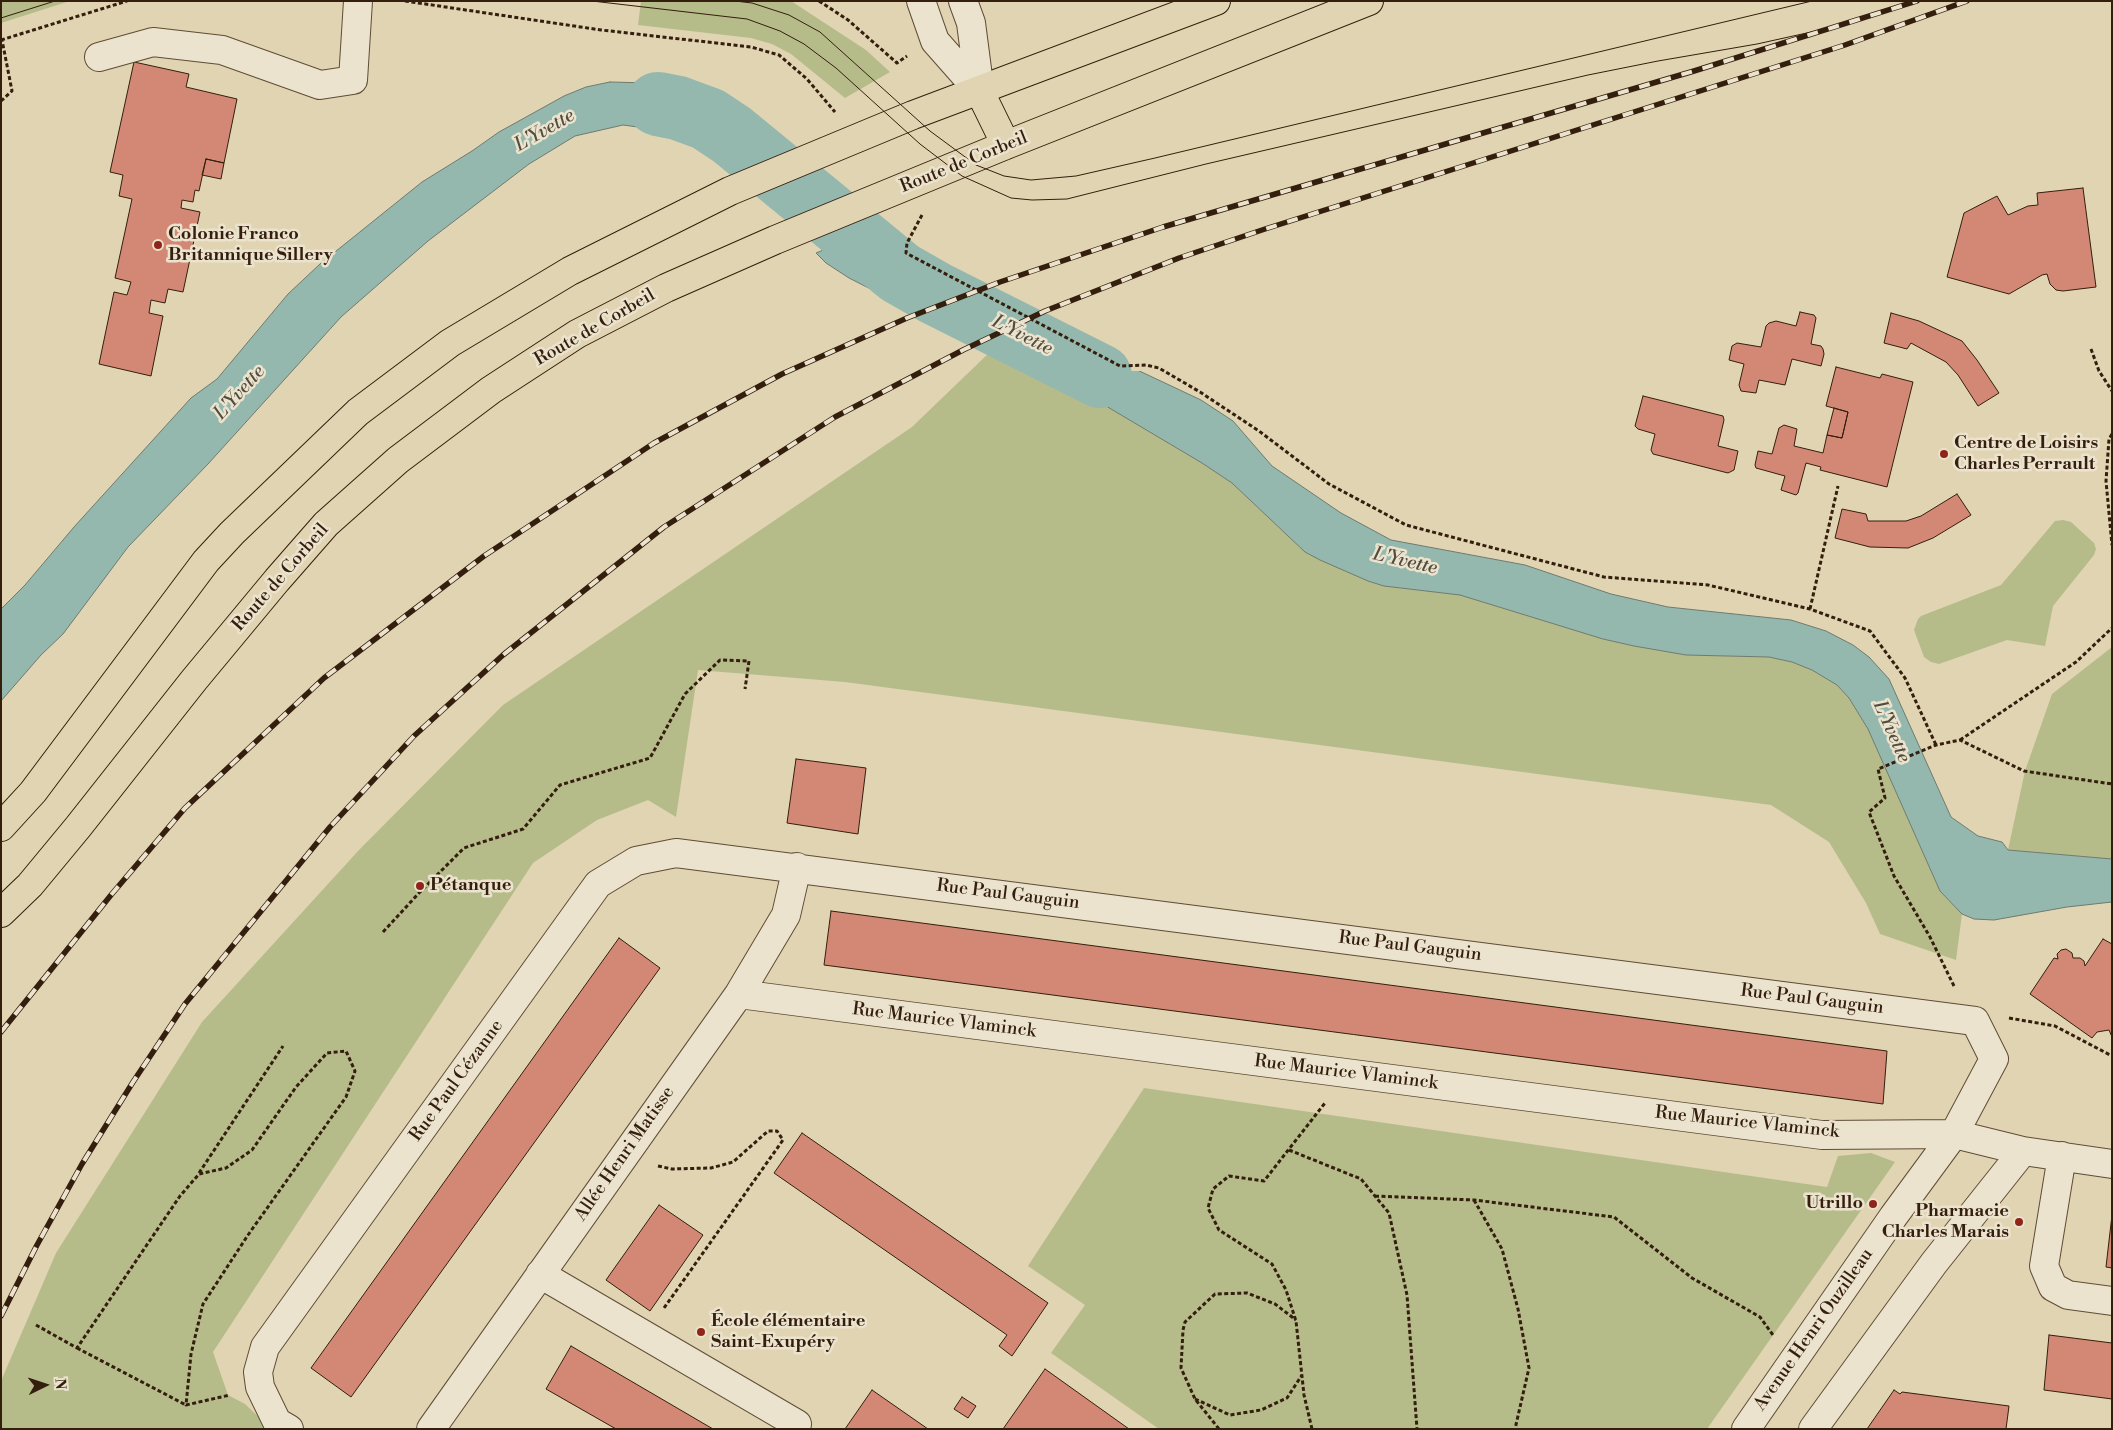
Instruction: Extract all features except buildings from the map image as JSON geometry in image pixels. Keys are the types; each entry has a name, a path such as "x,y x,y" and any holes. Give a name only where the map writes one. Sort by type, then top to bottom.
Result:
{"main road":[{"path":"1,827 34,792 206,561 288,478 358,412 450,343 570,271 730,191 913,116 1216,1"},
{"name":"Route de Corbeil","path":"1,913 30,885 194,680 326,524 398,460 491,390 578,334 666,288 775,240 1369,1"},
{"path":"980,92 1006,146"}],"street":[{"path":"99,57 154,42 222,50 320,86 353,80 358,1"},
{"path":"920,1 935,41 980,92"},
{"path":"963,1 971,24 980,92"},
{"name":"Rue Paul Cézanne","path":"260,1387 258,1372 266,1347 598,884 636,861 676,853 718,857"},
{"name":"Rue Paul Gauguin","path":"718,857 1975,1021 1994,1059 1954,1134"},
{"name":"Allée Henri Matisse","path":"431,1429 739,994 786,914 797,868"},
{"name":"Rue Maurice Vlaminck","path":"739,994 1822,1135 1954,1134"},
{"path":"1954,1134 2023,1151 2112,1164"},
{"name":"Avenue Henri Ouzilleau","path":"1746,1429 1893,1217 1954,1134"},
{"path":"1813,1429 1934,1263 2023,1151"},
{"path":"2062,1156 2044,1266 2053,1287 2068,1295 2112,1301"},
{"path":"540,1274 797,1424"},
{"path":"260,1387 277,1422 289,1429"}],"path":[{"path":"1,101 12,90 2,40 127,1"},
{"path":"406,1 601,30 751,48 779,55 808,79 840,118"},
{"path":"819,1 848,20 897,63"},
{"path":"923,214 907,244 906,253 1120,366 1146,365 1159,368 1200,392 1259,431 1329,484 1406,525 1604,577 1708,585 1810,609 1870,631 1905,678 1936,745"},
{"path":"2091,349 2099,371 2112,391"},
{"path":"2112,434 2109,439 2106,481 2112,545"},
{"path":"1810,609 1838,486"},
{"path":"1958,994 1930,937 1894,876 1869,812 1885,798 1878,770 1926,748 1960,740 2076,662 2112,628"},
{"path":"384,932 419,893 464,848 487,842 523,828 560,785 650,758 685,694 720,660 748,661 745,689"},
{"path":"1960,740 2025,771 2112,784"},
{"path":"2002,1016 2055,1026 2112,1056"},
{"path":"77,1348 180,1196 199,1174 283,1046"},
{"path":"186,1405 191,1354 203,1304 248,1235 346,1097 355,1071 346,1051 327,1053 296,1087 252,1150 226,1168 199,1174"},
{"path":"1312,1429 1304,1395 1296,1321 1286,1290 1272,1264 1219,1230 1208,1208 1213,1189 1228,1176 1264,1181 1349,1073"},
{"path":"627,1152 638,1161 672,1169 711,1168 733,1162 768,1131 777,1131 783,1140 644,1335"},
{"path":"1289,1150 1362,1179 1389,1213 1407,1295 1417,1429"},
{"path":"1375,1196 1474,1200 1614,1217 1692,1278 1760,1318 1793,1361"},
{"path":"1474,1200 1502,1249 1518,1309 1529,1368 1515,1429"},
{"path":"1219,1429 1195,1399 1182,1368 1185,1322 1215,1294 1247,1293 1275,1304 1296,1321"},
{"path":"36,1325 186,1405 260,1387"},
{"path":"1195,1399 1230,1415 1262,1410 1287,1398 1302,1375"}],"green space":[{"path":"1,1 70,1 1,23"},
{"path":"641,1 791,1 866,50 890,72 845,98 791,54 772,44 751,38 638,25"},
{"path":"991,351 1106,406 1202,463 1232,483 1305,552 1368,581 1384,586 1460,595 1603,639 1634,646 1686,655 1769,657 1792,662 1812,670 1837,685 1849,698 1868,729 1940,891 1962,914 1956,960 1880,934 1866,903 1829,842 1771,805 845,682 698,670 676,817 648,800 597,820 533,863 213,1352 228,1395 245,1404 271,1429 1,1429 1,1381 56,1253 202,1022 359,850 503,705 912,427"},
{"path":"2055,521 2071,522 2094,543 2096,549 2094,555 2053,606 2045,646 2007,640 1939,664 1931,662 1924,657 1914,630 1921,616 2001,585"},
{"path":"2112,647 2112,859 2008,850 2025,771 2052,694"},
{"path":"1144,1088 1827,1187 1838,1156 1871,1153 1895,1162 1707,1429 1159,1429 1051,1353 1085,1305 1028,1266"}],"water":[{"path":"610,82 649,83 700,88 730,102 761,130 715,149 675,132 623,125 575,136 529,164 428,241 341,317 208,464 128,547 63,634 41,655 1,701 1,609 25,585 74,527 191,398 217,379 288,294 320,264 422,182 499,132 564,96 586,87"},
{"path":"871,231 894,250 957,282 904,306 849,278 826,263 816,253"},
{"path":"1046,327 1201,400 1233,421 1272,466 1341,513 1391,540 1525,565 1611,594 1668,607 1791,620 1826,631 1853,645 1869,657 1889,679 1951,817 1978,836 2002,842 2008,850 2112,859 2112,902 2067,907 1994,920 1974,919 1962,914 1940,891 1868,729 1849,698 1837,685 1812,670 1792,662 1769,657 1686,655 1634,646 1603,639 1460,595 1384,586 1320,560 1305,552 1232,483 1202,463 1106,406 991,351"}],"pier":[{"path":"899,249 959,279 959,283 952,287 893,257"},
{"path":"1047,325 1146,371 1116,371 1034,329"}],"waterway":[{"name":"L'Yvette","path":"658,104 678,108 708,119 732,135 900,273 935,293 1100,376"}],"tram line":[{"path":"1,18 55,1"},
{"path":"592,1 747,19 780,31 804,44 836,68 920,144 962,176 1011,198 1032,200 1067,199 1206,164 1588,75 1757,44 1852,23"},
{"path":"735,1 752,3 789,15 820,32 930,131 976,165 1004,176 1031,180 1076,176 1155,158 1812,1"}],"railway":[{"path":"1,1032 111,895 185,808 324,678 484,556 654,443 782,374 907,318 1000,282 1163,227 1694,71 1917,1"},
{"path":"1,1316 37,1245 82,1164 133,1082 185,1004 330,827 414,736 503,655 664,527 835,417 963,350 1045,311 1179,258 1265,229 1845,45 1967,1"}],"place":[{"name":"Colonie Franco Britannique Sillery","path":"158,245"},
{"name":"Centre de Loisirs Charles Perrault","path":"1944,454"},
{"name":"Pétanque","path":"420,886"},
{"name":"Utrillo","path":"1873,1204"},
{"name":"Pharmacie Charles Marais","path":"2019,1222"},
{"name":"École élémentaire Saint-Exupéry","path":"701,1332"}]}
